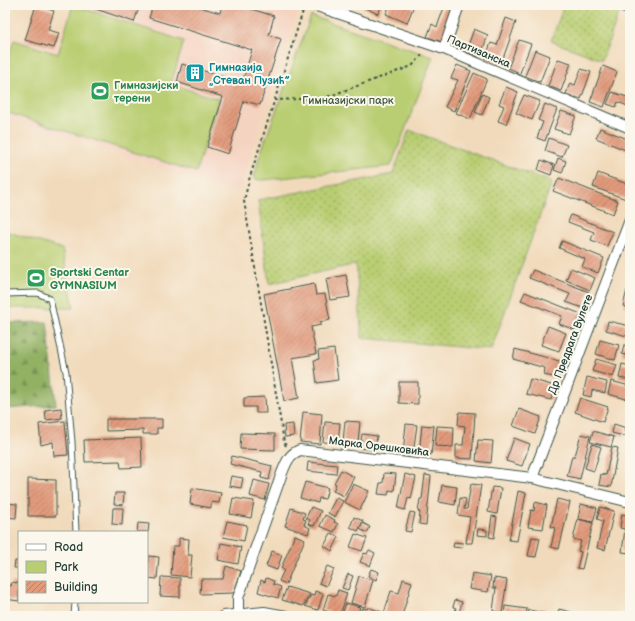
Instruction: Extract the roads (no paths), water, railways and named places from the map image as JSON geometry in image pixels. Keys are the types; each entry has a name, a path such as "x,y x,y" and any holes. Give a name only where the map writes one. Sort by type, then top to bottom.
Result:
{"street":[{"name":"Партизанска","path":"314,5 444,49 630,128"},
{"path":"444,49 459,5"},
{"name":"Др Предрага Вулете","path":"532,478 630,220"},
{"name":"Марка Орешковића","path":"238,614 238,598 282,474 288,459 296,452 306,450 532,478 630,502"},
{"path":"224,616 264,612 286,616"}],"lane":[{"path":"5,294 38,293 50,299 67,386 73,456 76,531"},
{"path":"74,616 75,603"}],"place":[{"name":"Гимназија „Стеван Пузић”","path":"195,73"},
{"name":"Гимназијски терени","path":"100,91"},
{"name":"Sportski Centar GYMNASIUM","path":"36,278"}],"park label":[{"name":"Гимназијски парк","path":"348,100"}]}
